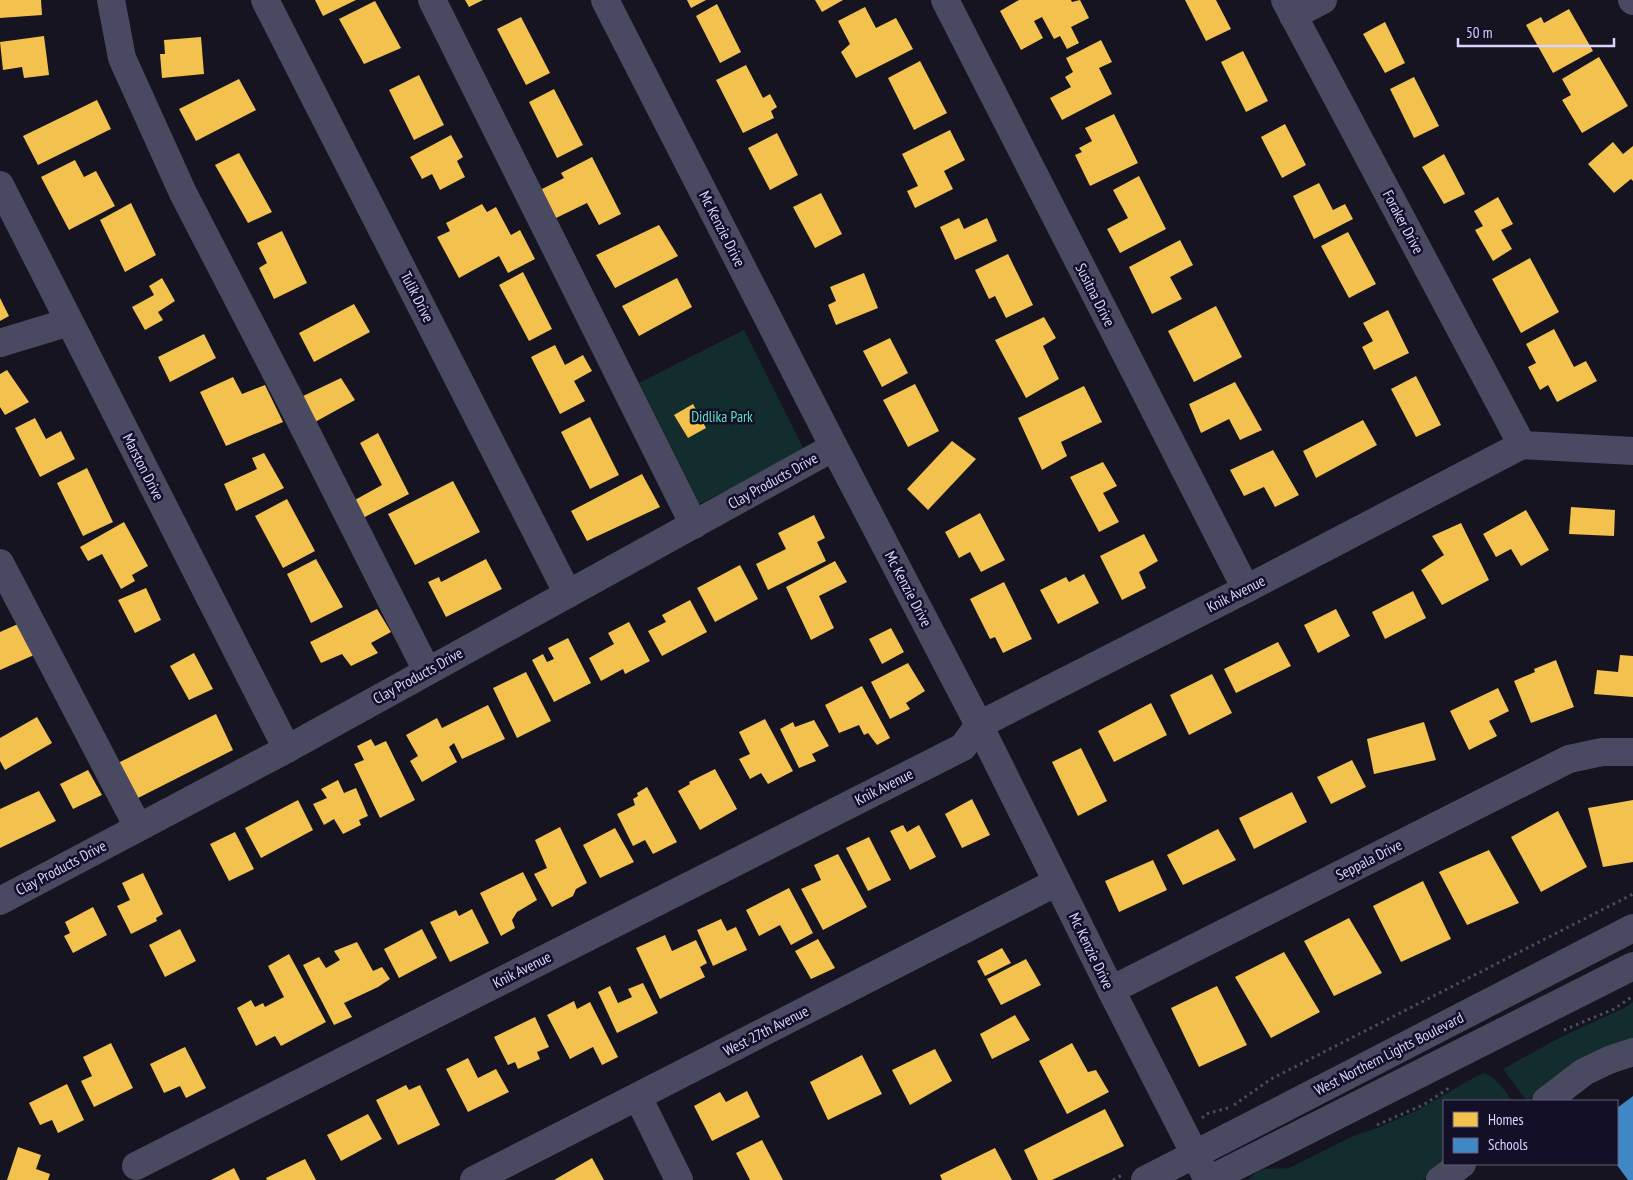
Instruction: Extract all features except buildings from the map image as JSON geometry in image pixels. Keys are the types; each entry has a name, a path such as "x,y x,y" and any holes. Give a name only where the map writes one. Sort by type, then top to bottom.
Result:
{"street":[{"path":"111,0 122,58 183,194 284,388 427,671"},
{"name":"Tulik Drive","path":"265,0 568,594"},
{"path":"432,0 694,524"},
{"name":"Mc Kenzie Drive","path":"606,0 834,447 979,725 1208,1180"},
{"name":"Susitna Drive","path":"944,0 1246,589"},
{"path":"1289,8 1323,0"},
{"name":"Foraker Drive","path":"1289,8 1522,445"},
{"name":"Marston Drive","path":"0,184 287,749"},
{"path":"0,343 69,322"},
{"path":"1522,445 1633,451"},
{"name":"Knik Avenue","path":"136,1166 964,747 979,725 1522,445"},
{"name":"Clay Products Drive","path":"0,900 287,749 834,447"},
{"path":"0,564 138,827"},
{"name":"Seppala Drive","path":"1111,990 1570,759 1602,752 1633,752"},
{"name":"West 27th Avenue","path":"474,1180 1057,882"},
{"name":"West Northern Lights Boulevard","path":"1138,1176 1189,1144 1633,928"},
{"name":"West Northern Lights Boulevard","path":"1208,1180 1633,966"},
{"path":"1547,1100 1584,1072 1609,1060 1633,1052"},
{"path":"638,1097 679,1180"},
{"path":"1440,1180 1461,1165"}],"path":[{"path":"1189,1144 1206,1114 1231,1107 1271,1079 1633,894"},
{"path":"1556,1034 1614,1009 1633,996"},
{"path":"1113,1180 1138,1176"}],"green space":[{"name":"Didlika Park","path":"744,330 805,452 699,504 639,383"},
{"path":"1633,1002 1633,1040 1583,1059 1528,1100 1526,1100 1503,1069 1563,1036"},
{"path":"1485,1073 1493,1078 1511,1100 1443,1100 1443,1165 1423,1180 1248,1180 1255,1173 1264,1169 1289,1168 1353,1136 1380,1127 1418,1110"}]}
